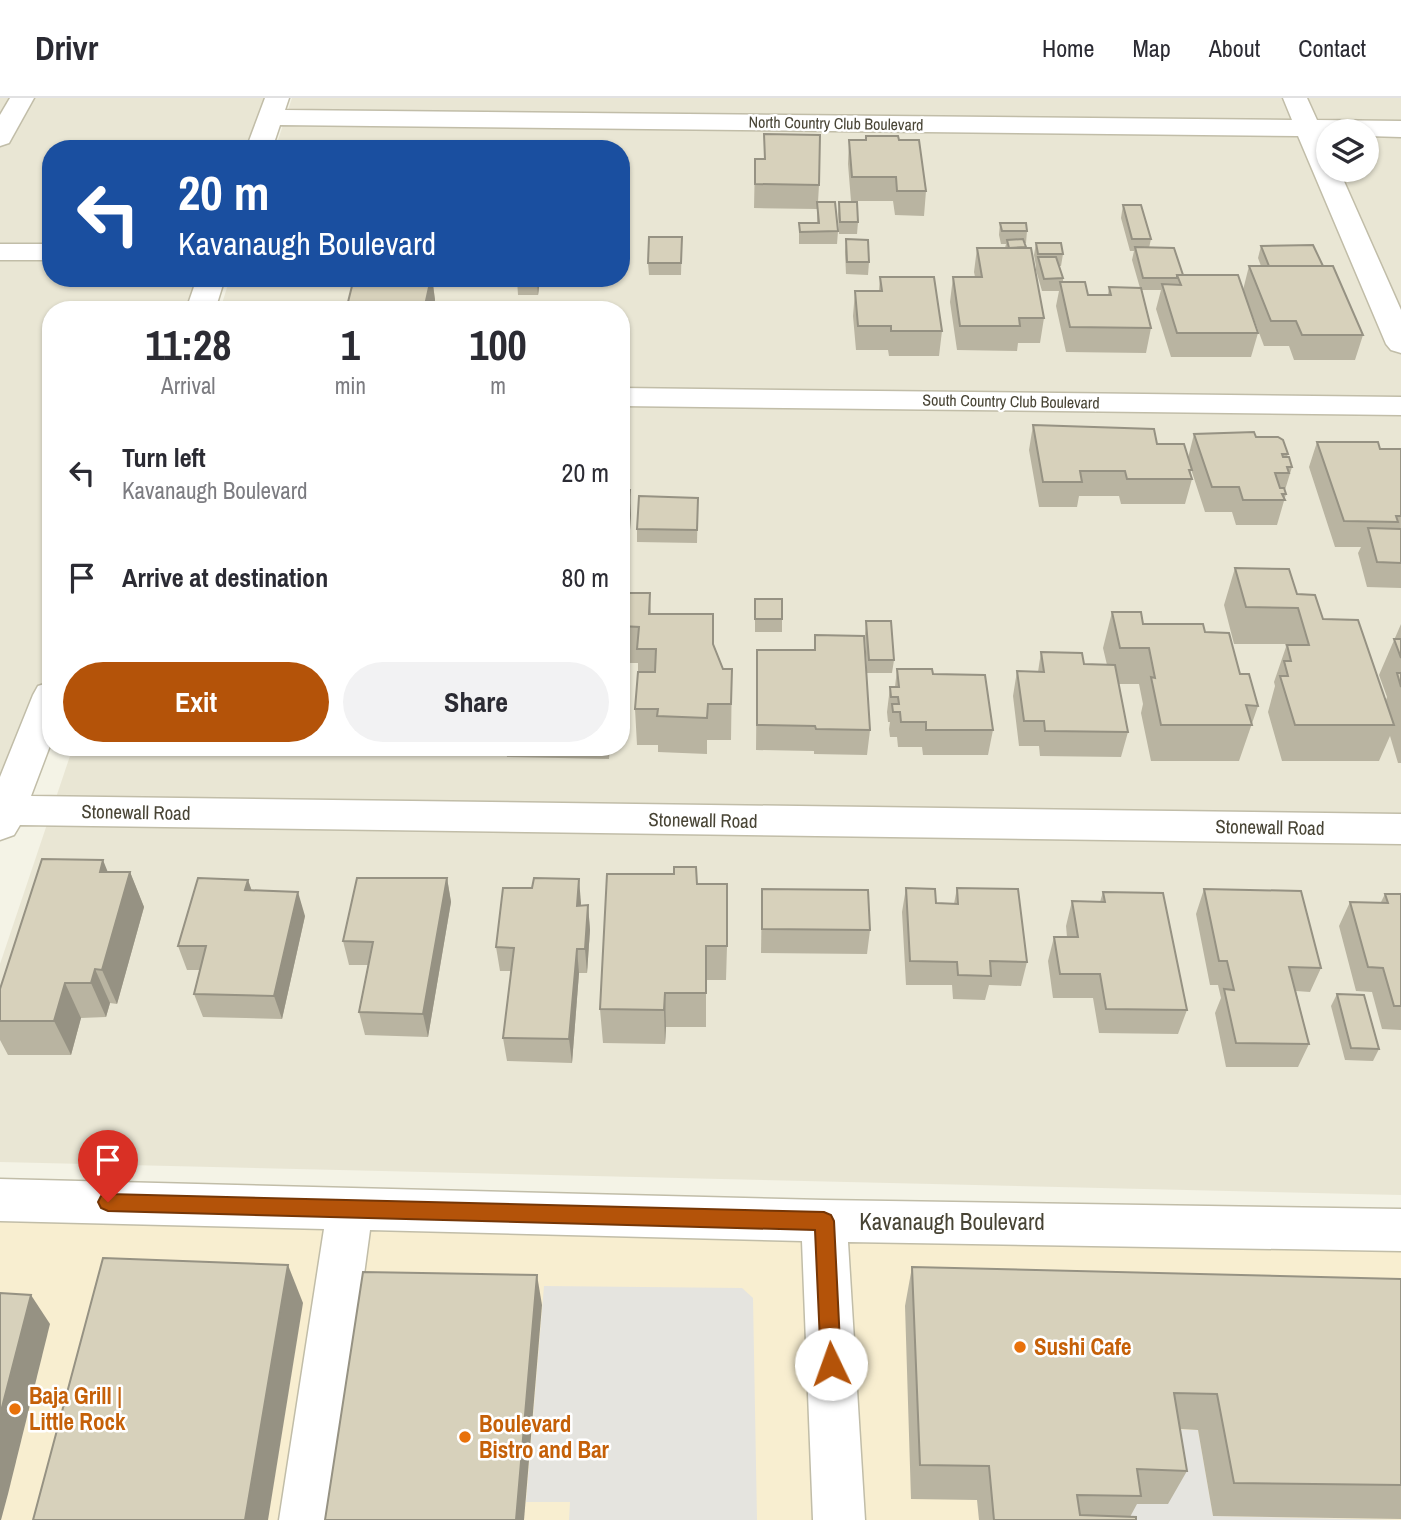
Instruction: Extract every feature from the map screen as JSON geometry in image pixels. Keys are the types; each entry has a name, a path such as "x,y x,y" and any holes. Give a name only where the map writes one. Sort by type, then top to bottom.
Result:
{"street":[{"path":"0,138 22,98"},
{"path":"1296,98 1401,344"},
{"path":"262,140 274,108"},
{"name":"North Country Club Boulevard","path":"274,108 1401,129"},
{"path":"0,251 42,252"},
{"name":"South Country Club Boulevard","path":"630,397 1401,406"},
{"path":"3,817 42,718"},
{"name":"Stonewall Road","path":"3,817 1401,829"},
{"name":"Kavanaugh Boulevard","path":"0,1200 824,1221 1401,1230"},
{"path":"305,1520 350,1208"},
{"path":"824,1221 839,1520"}],"shaded area":[{"path":"0,98 277,98 262,140 42,140 42,287 208,287 203,301 42,301 42,718 0,825"},
{"path":"292,98 1401,98 1401,1195 0,1162 0,964 70,756 630,756 630,301 223,301 227,287 630,287 630,140 278,140"},
{"path":"0,1200 1401,1232 1401,1520 0,1520"},
{"path":"544,1286 742,1288 753,1298 757,1520 569,1520 570,1502 526,1502"},
{"path":"1156,1429 1198,1430 1213,1516 1401,1520 1122,1520 1120,1503"}],"building":[{"path":"764,134 820,135 819,185 755,184 755,159 765,159"},
{"path":"866,136 898,136 899,140 919,140 926,191 897,191 896,177 852,177 849,140 866,140"},
{"path":"817,202 835,202 838,231 800,232 799,223 819,223"},
{"path":"839,202 857,202 858,222 840,222"},
{"path":"1123,205 1141,205 1151,239 1132,239"},
{"path":"1000,223 1026,223 1027,231 1002,231"},
{"path":"649,237 682,237 681,263 648,263"},
{"path":"846,239 868,240 869,262 847,262"},
{"path":"1023,239 1026,247 1009,248 1007,240"},
{"path":"1036,243 1061,243 1063,254 1038,254"},
{"path":"1313,245 1323,266 1269,266 1261,246"},
{"path":"1135,247 1174,248 1183,275 1177,275 1177,278 1143,278"},
{"path":"977,248 1031,248 1044,318 1019,318 1020,326 960,326 953,277 982,277"},
{"path":"1038,257 1056,257 1063,278 1044,279"},
{"path":"1249,266 1333,266 1363,335 1302,335 1296,321 1271,321"},
{"path":"1177,275 1238,275 1258,333 1177,333 1162,284 1181,285"},
{"path":"880,277 934,277 942,331 891,331 891,326 858,326 855,291 882,291"},
{"path":"1060,282 1085,282 1088,295 1111,295 1109,287 1141,288 1151,328 1070,327"},
{"path":"352,287 429,287 426,301 348,301"},
{"path":"1033,425 1154,429 1157,444 1184,444 1192,479 1127,479 1125,471 1080,471 1082,482 1043,482"},
{"path":"1254,432 1256,437 1278,437 1283,440 1288,454 1282,454 1283,457 1289,457 1292,467 1287,467 1289,473 1275,473 1280,488 1284,488 1286,494 1282,494 1285,500 1243,500 1239,487 1212,487 1194,434"},
{"path":"1317,442 1378,442 1380,449 1401,449 1401,516 1396,516 1398,522 1344,521"},
{"path":"639,496 698,498 697,530 637,529"},
{"path":"1368,528 1401,529 1401,563 1377,562"},
{"path":"1235,568 1289,569 1297,594 1315,595 1323,619 1358,620 1394,725 1295,725 1280,676 1288,676 1284,661 1291,661 1287,645 1309,645 1298,608 1246,607"},
{"path":"630,593 650,593 649,614 713,614 713,644 723,669 732,669 731,704 708,704 707,718 657,716 658,709 635,709 638,672 655,672 656,649 637,649 639,627 630,626"},
{"path":"755,599 782,599 782,619 755,619"},
{"path":"1112,612 1141,612 1143,624 1203,624 1205,632 1229,633 1240,674 1249,674 1258,706 1246,705 1252,725 1161,725 1151,677 1155,678 1149,648 1120,648"},
{"path":"866,621 891,621 894,660 869,660"},
{"path":"815,635 864,636 870,730 757,725 757,650 815,650"},
{"path":"1394,639 1401,639 1401,658"},
{"path":"1041,652 1082,653 1084,664 1115,665 1128,732 1045,731 1044,721 1024,721 1017,671 1044,672"},
{"path":"897,669 932,669 933,674 985,675 993,730 926,730 926,722 901,722 900,712 893,712 892,704 899,704 898,697 891,697 890,687 899,687"},
{"path":"42,859 103,860 100,872 130,872 102,970 95,969 91,983 65,983 54,1021 0,1021 0,989"},
{"path":"674,867 696,867 697,884 727,884 727,946 706,946 706,993 665,993 664,1010 600,1009 607,874 674,874"},
{"path":"198,878 248,880 245,890 298,892 274,996 194,994 206,946 178,946"},
{"path":"357,878 447,878 423,1014 359,1012 373,942 343,941"},
{"path":"534,878 579,879 577,906 588,905 585,949 577,949 569,1039 503,1038 514,948 496,947 503,888 532,888"},
{"path":"906,888 935,889 936,903 958,904 957,888 1018,889 1027,962 990,961 991,976 958,975 957,962 910,961"},
{"path":"762,889 868,890 870,930 762,929"},
{"path":"1204,889 1301,891 1321,968 1289,967 1309,1044 1236,1043 1224,989 1234,990 1227,961 1219,961"},
{"path":"1103,892 1163,893 1187,1010 1106,1009 1100,974 1060,974 1054,937 1078,937 1072,901 1105,902"},
{"path":"1385,894 1401,894 1401,1006 1394,1006 1383,968 1368,967 1350,902 1388,903"},
{"path":"1337,994 1364,995 1379,1049 1351,1048"},
{"path":"103,1258 288,1265 245,1520 33,1520"},
{"path":"912,1267 1401,1279 1401,1485 1234,1483 1217,1394 1174,1393 1187,1471 1137,1469 1141,1496 1077,1495 1080,1515 1136,1517 1136,1520 994,1520 989,1466 920,1465"},
{"path":"363,1272 537,1275 516,1520 325,1520"},
{"path":"0,1293 31,1295 0,1415"}],"place":[{"name":"Sushi Cafe","path":"1020,1347"},
{"name":"Baja Grill | Little Rock","path":"15,1409"},
{"name":"Boulevard Bistro and Bar","path":"465,1437"}],"route":[{"path":"108,1202 824,1221 831,1364"}]}
